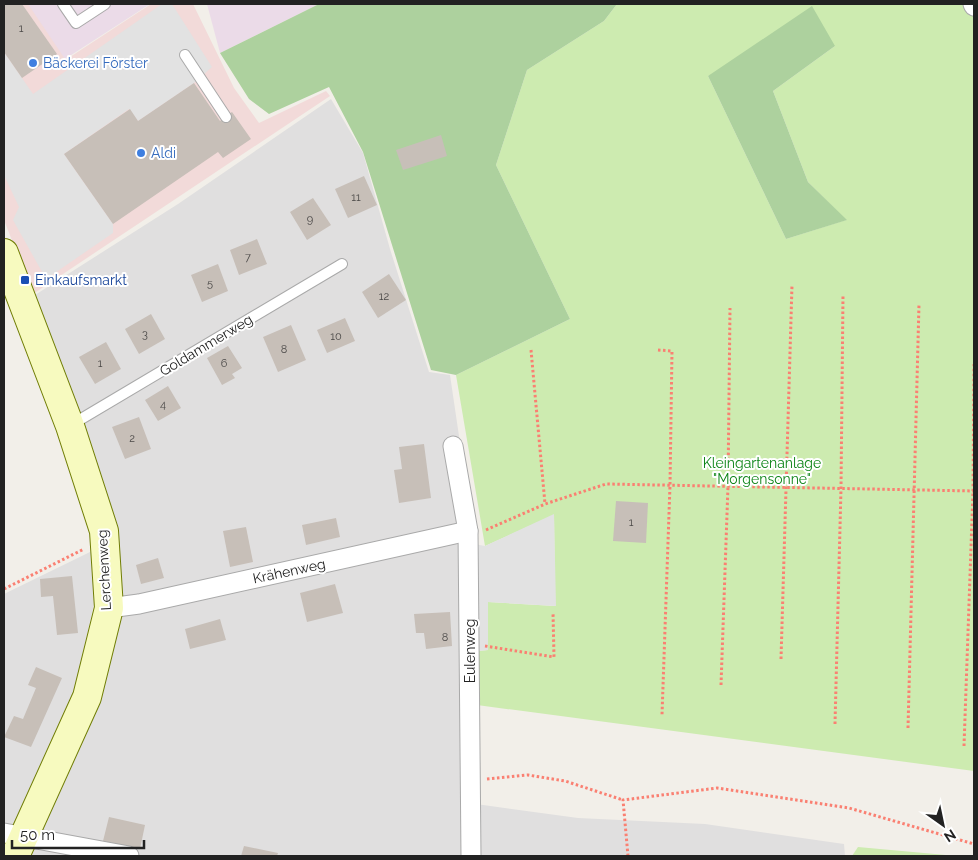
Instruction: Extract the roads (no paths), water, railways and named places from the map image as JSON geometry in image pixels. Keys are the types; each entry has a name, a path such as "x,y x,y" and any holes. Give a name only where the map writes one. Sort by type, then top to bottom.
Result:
{"street":[{"name":"Lerchenweg","path":"4,253 70,426 104,531 109,608 87,697 15,842"},
{"name":"Eulenweg","path":"453,446 468,531 471,856"},
{"name":"Krähenweg","path":"109,608 139,604 468,531"},
{"path":"15,842 129,856"}],"lane":[{"path":"64,4 76,23 105,4"},
{"path":"184,55 226,117"},
{"name":"Goldammerweg","path":"70,426 342,264"}],"place":[{"name":"Bäckerei Förster","path":"33,63"},
{"name":"Aldi","path":"141,153"},
{"name":"Einkaufsmarkt","path":"25,280"}],"park label":[{"name":"Kleingartenanlage \"Morgensonne\"","path":"762,472"}]}
